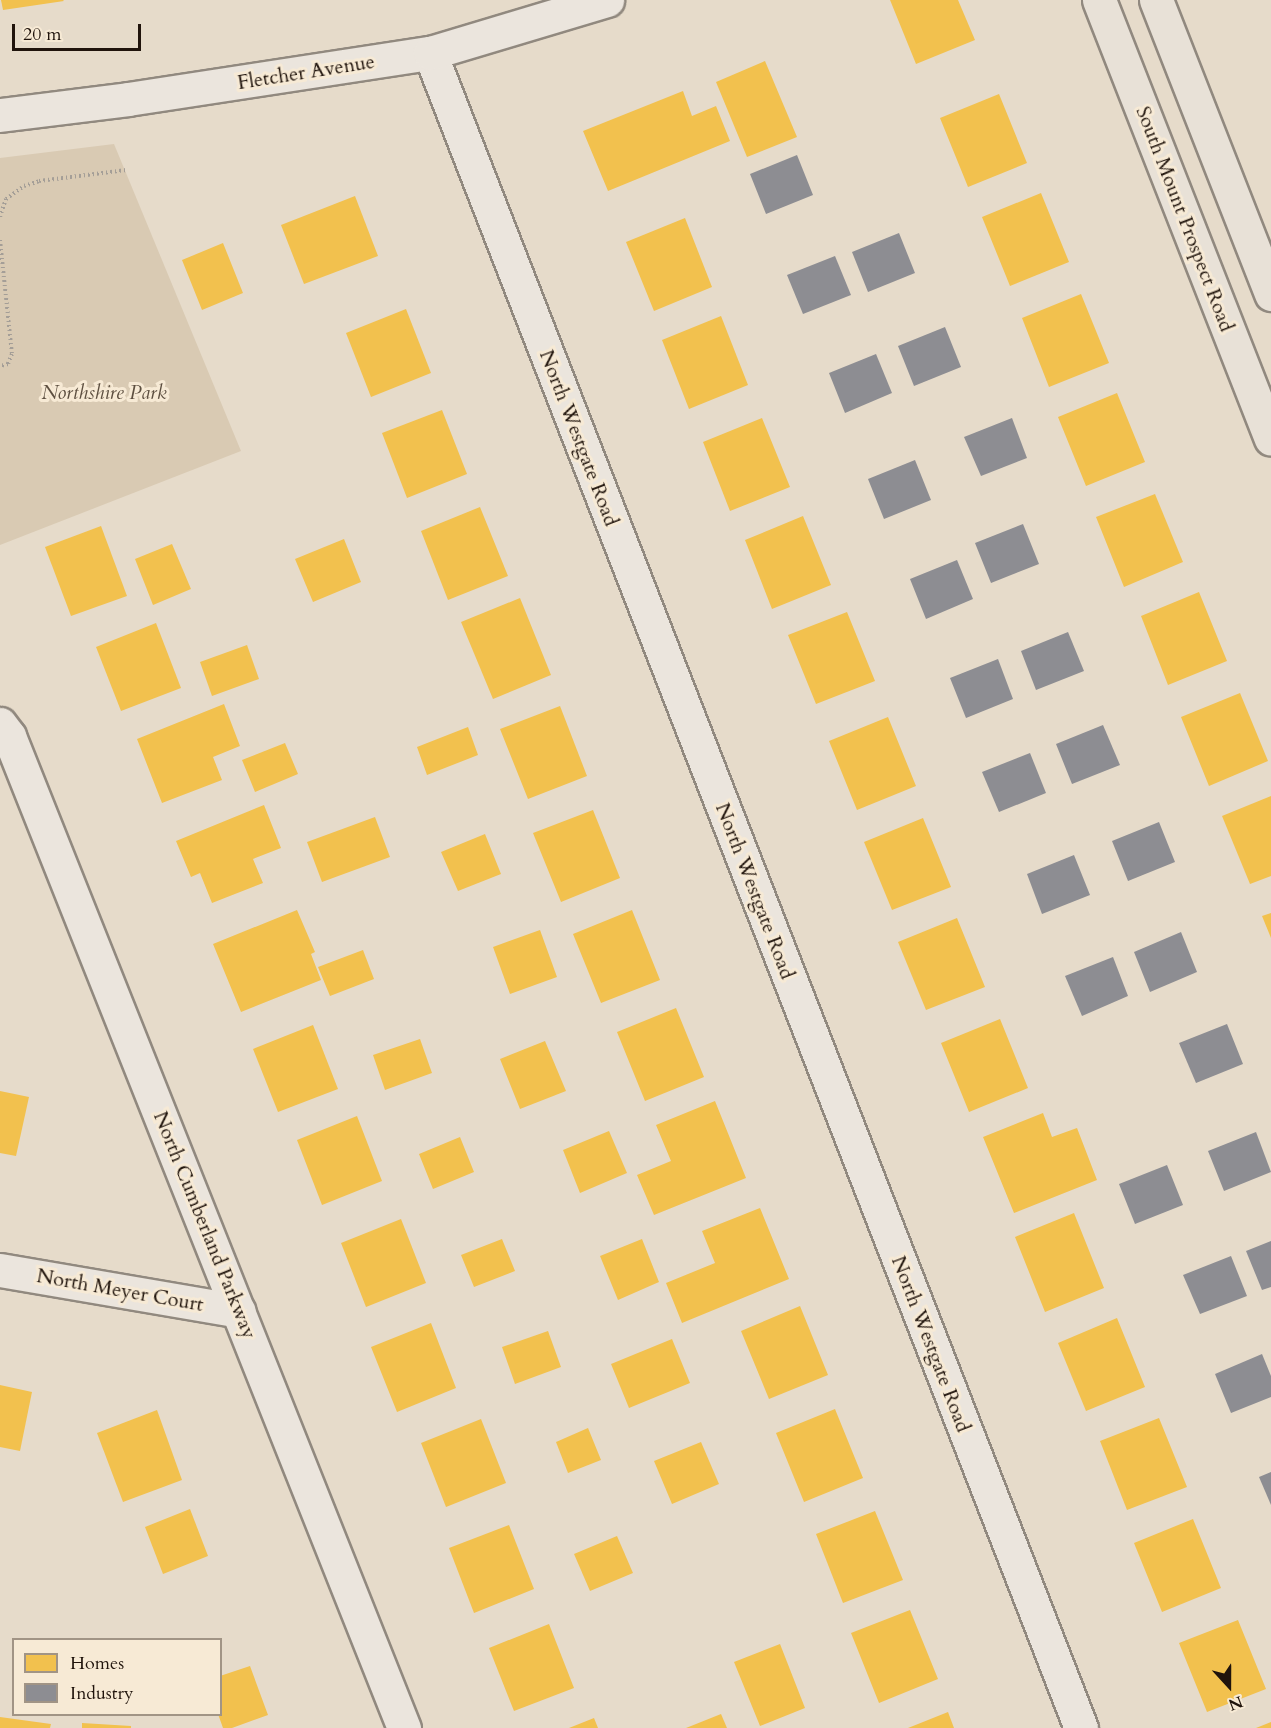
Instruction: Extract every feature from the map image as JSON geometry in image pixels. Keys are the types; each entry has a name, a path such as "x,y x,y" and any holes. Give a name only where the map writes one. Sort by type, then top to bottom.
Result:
{"main road":[{"name":"South Mount Prospect Road","path":"1099,0 1271,438"},
{"path":"1156,0 1271,294"}],"street":[{"name":"Fletcher Avenue","path":"0,115 140,97 430,53 607,0"},
{"name":"North Westgate Road","path":"430,53 1081,1728"},
{"name":"North Cumberland Parkway","path":"0,724 13,747 404,1728"},
{"name":"North Meyer Court","path":"0,1270 239,1311"}],"path":[{"path":"0,217 6,199 24,186 39,181 126,170"},
{"path":"0,240 12,354 8,364 0,366"}],"green space":[{"name":"Northshire Park","path":"114,144 241,451 0,545 0,158"}],"building: Homes":[{"path":"1,0 63,0 64,1 3,10"},
{"path":"890,0 958,0 975,40 916,64"},
{"path":"765,61 797,137 747,157 716,82"},
{"path":"683,91 692,116 716,106 730,141 608,191 583,131"},
{"path":"999,94 1027,163 968,187 940,118"},
{"path":"1041,193 1069,262 1010,286 982,217"},
{"path":"355,196 378,256 304,284 281,225"},
{"path":"685,218 712,287 654,311 626,242"},
{"path":"223,243 243,293 202,310 182,260"},
{"path":"1081,294 1109,363 1049,387 1022,318"},
{"path":"406,309 431,373 371,397 346,333"},
{"path":"721,316 748,385 689,409 662,340"},
{"path":"1117,393 1145,462 1086,486 1058,417"},
{"path":"442,410 467,474 407,498 382,433"},
{"path":"762,418 790,487 730,511 703,442"},
{"path":"1155,494 1183,562 1124,587 1096,517"},
{"path":"480,507 508,576 448,600 421,531"},
{"path":"803,516 831,585 772,609 745,540"},
{"path":"101,526 127,596 71,616 45,547"},
{"path":"344,539 361,582 313,602 295,559"},
{"path":"172,544 191,589 153,605 135,559"},
{"path":"1199,592 1227,661 1168,685 1141,616"},
{"path":"520,598 551,675 493,699 461,622"},
{"path":"847,612 875,681 816,704 788,635"},
{"path":"156,623 181,688 121,711 96,647"},
{"path":"247,645 259,679 212,696 200,662"},
{"path":"1240,693 1268,761 1209,786 1181,717"},
{"path":"224,704 240,746 213,757 222,780 162,803 137,739"},
{"path":"560,706 587,776 528,799 500,729"},
{"path":"888,717 916,786 857,810 829,741"},
{"path":"468,727 478,755 427,775 417,747"},
{"path":"285,743 298,774 255,792 242,760"},
{"path":"1271,796 1271,876 1250,884 1222,816"},
{"path":"264,805 281,848 253,859 263,883 212,903 200,873 191,877 176,841"},
{"path":"593,810 620,878 561,902 533,833"},
{"path":"375,817 390,857 322,882 307,842"},
{"path":"923,818 951,887 892,910 864,842"},
{"path":"485,834 501,874 458,891 441,852"},
{"path":"297,910 315,952 311,954 321,980 241,1012 213,944"},
{"path":"632,910 660,980 601,1003 573,934"},
{"path":"1271,913 1271,938 1262,916"},
{"path":"957,918 985,987 926,1010 898,942"},
{"path":"540,930 557,977 510,994 493,947"},
{"path":"363,950 374,979 330,996 318,967"},
{"path":"676,1008 704,1077 645,1101 617,1032"},
{"path":"1000,1019 1028,1088 969,1112 941,1043"},
{"path":"313,1025 338,1089 278,1112 253,1049"},
{"path":"420,1039 432,1073 385,1090 373,1055"},
{"path":"545,1041 566,1091 520,1109 500,1059"},
{"path":"0,1091 29,1097 16,1156 0,1153"},
{"path":"715,1101 746,1178 654,1215 637,1175 671,1161 656,1125"},
{"path":"1043,1113 1052,1137 1077,1128 1097,1180 1014,1213 983,1137"},
{"path":"357,1116 382,1181 322,1205 297,1140"},
{"path":"609,1131 627,1173 580,1193 563,1150"},
{"path":"460,1137 474,1172 433,1189 419,1154"},
{"path":"760,1208 789,1279 682,1323 666,1283 715,1263 702,1231"},
{"path":"1074,1213 1104,1288 1045,1312 1015,1237"},
{"path":"401,1219 426,1283 366,1307 341,1243"},
{"path":"502,1239 515,1271 474,1287 461,1255"},
{"path":"642,1239 659,1282 618,1300 600,1256"},
{"path":"800,1306 828,1375 769,1399 741,1331"},
{"path":"1117,1318 1145,1387 1086,1411 1058,1343"},
{"path":"431,1323 456,1388 397,1412 371,1347"},
{"path":"548,1331 561,1367 515,1384 502,1347"},
{"path":"672,1339 690,1383 629,1408 611,1364"},
{"path":"0,1385 32,1392 20,1451 0,1447"},
{"path":"835,1409 863,1478 804,1502 776,1433"},
{"path":"157,1410 182,1480 123,1502 97,1433"},
{"path":"1159,1418 1187,1487 1127,1510 1100,1441"},
{"path":"481,1419 506,1483 446,1507 421,1443"},
{"path":"588,1428 601,1460 568,1473 556,1442"},
{"path":"701,1442 719,1484 672,1504 654,1461"},
{"path":"190,1509 208,1556 163,1574 145,1527"},
{"path":"875,1511 903,1580 843,1603 816,1534"},
{"path":"1193,1519 1221,1588 1162,1612 1134,1543"},
{"path":"509,1525 534,1589 474,1613 449,1548"},
{"path":"617,1536 633,1573 590,1591 574,1554"},
{"path":"910,1610 938,1679 879,1703 851,1633"},
{"path":"1238,1620 1266,1689 1207,1712 1179,1643"},
{"path":"549,1624 574,1688 514,1711 489,1648"},
{"path":"780,1644 805,1708 760,1726 734,1662"},
{"path":"250,1666 268,1715 232,1728 223,1728 219,1716 222,1716 222,1675"},
{"path":"948,1712 954,1728 908,1728"},
{"path":"721,1714 727,1728 686,1728"},
{"path":"0,1717 51,1724 50,1728 0,1728"},
{"path":"594,1718 598,1728 569,1728"},
{"path":"1271,1722 1271,1728 1256,1728"},
{"path":"82,1723 131,1726 131,1728 82,1728"}],"building: Industry":[{"path":"797,155 813,195 766,214 750,174"},
{"path":"899,233 915,273 868,292 852,252"},
{"path":"835,256 851,295 803,314 787,275"},
{"path":"945,327 961,367 914,386 898,346"},
{"path":"876,354 892,393 845,413 829,373"},
{"path":"1012,418 1027,458 981,476 964,437"},
{"path":"915,460 931,500 884,519 868,479"},
{"path":"1023,524 1039,564 991,583 975,543"},
{"path":"957,560 973,599 926,619 910,579"},
{"path":"1068,632 1084,671 1036,690 1021,651"},
{"path":"998,659 1013,699 966,718 950,678"},
{"path":"1103,725 1120,765 1072,784 1056,744"},
{"path":"1030,753 1046,793 999,812 982,772"},
{"path":"1159,822 1175,862 1128,881 1112,841"},
{"path":"1074,855 1090,895 1042,914 1027,874"},
{"path":"1181,932 1197,972 1150,992 1134,952"},
{"path":"1113,957 1128,996 1082,1016 1065,976"},
{"path":"1227,1024 1243,1064 1196,1083 1179,1043"},
{"path":"1256,1132 1271,1172 1224,1191 1208,1151"},
{"path":"1167,1165 1183,1205 1135,1224 1119,1184"},
{"path":"1271,1241 1271,1287 1262,1290 1246,1251"},
{"path":"1231,1256 1247,1296 1200,1314 1183,1275"},
{"path":"1262,1354 1271,1376 1271,1397 1231,1413 1215,1374"},
{"path":"1271,1472 1271,1505 1259,1477"}]}
